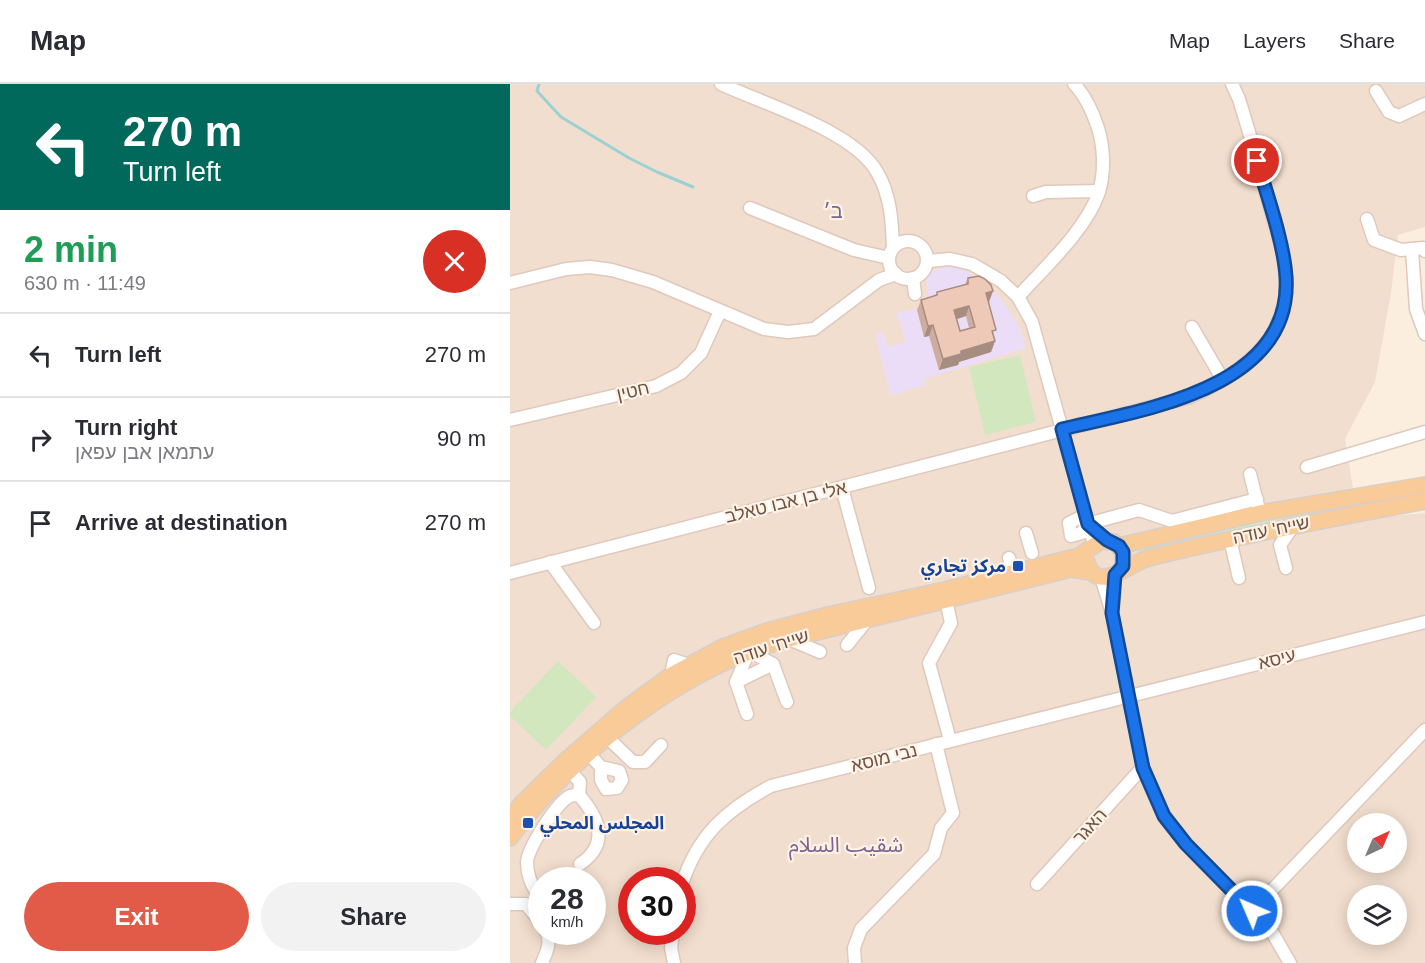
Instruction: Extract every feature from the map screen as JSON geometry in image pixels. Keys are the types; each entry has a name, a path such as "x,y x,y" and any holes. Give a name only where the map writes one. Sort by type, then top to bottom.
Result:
{"main road":[{"name":"שייח' עודה","path":"510,821 521,804 565,760 626,708 670,675 723,647 766,631 1011,565 1079,556 1103,545 1259,506 1425,484"},
{"name":"שייח' עודה","path":"510,838 542,798 589,754 639,713 687,680 749,651 1071,569 1107,574 1144,559 1230,539 1425,501"},
{"path":"1103,545 1124,559 1107,574 1087,560 1103,545"}],"street":[{"path":"721,84 854,146 876,170 885,188 892,221 892,261"},
{"path":"1018,297 1081,226 1099,191 1104,149 1095,117 1074,84"},
{"name":"אלי בן אבו טאלב","path":"510,573 1190,397 1245,366 1257,355 1281,318 1286,277 1266,191 1239,99 1232,84"},
{"path":"1376,91 1389,112 1399,116 1425,104"},
{"path":"1033,196 1047,192 1099,191"},
{"path":"750,208 854,250 892,261 906,279 913,278 923,272 928,261 924,249 920,244 908,240 892,221"},
{"path":"1367,219 1374,240 1401,250 1423,248 1425,251"},
{"path":"510,283 548,272 590,267 612,270 653,282 764,329 788,332 814,329 879,280 901,242 908,240"},
{"path":"1412,250 1416,309 1425,334"},
{"path":"928,261 950,259 972,264 1001,281 1018,297 1032,322 1086,519 1103,545"},
{"path":"913,278 915,294"},
{"name":"חטין","path":"510,420 656,386 681,374 700,353 720,311"},
{"path":"1192,327 1223,380"},
{"path":"1307,467 1425,432"},
{"path":"1250,474 1259,506"},
{"path":"842,488 869,588"},
{"path":"1086,519 1139,510 1174,529"},
{"path":"1070,530 1082,533 1086,519"},
{"path":"1286,568 1280,545 1294,525"},
{"path":"1026,533 1032,552"},
{"path":"1230,539 1239,578"},
{"path":"550,562 594,623"},
{"path":"1107,574 1112,613 1143,768 1164,816 1186,844 1272,932 1290,963"},
{"path":"946,600 951,622 929,663 950,741"},
{"path":"847,645 868,619"},
{"name":"עיסא","path":"1130,696 1425,622"},
{"path":"789,639 820,652"},
{"path":"747,714 736,682 749,651 773,664 787,702"},
{"path":"736,682 773,664"},
{"name":"נבי מוסא","path":"688,867 705,837 721,819 745,800 771,786 1130,696"},
{"path":"1252,911 1425,730"},
{"path":"608,738 633,762 645,762 661,745"},
{"path":"855,963 854,948 861,929 934,854 941,828 953,813 936,744"},
{"path":"589,754 601,767"},
{"name":"האגר","path":"1037,884 1143,768"},
{"path":"570,771 580,782 579,795 588,805 600,832 590,857 580,864"},
{"path":"528,870 527,860 538,836 561,803 571,795 579,795"},
{"path":"510,904 526,904 528,906"},
{"path":"542,963 548,945"},
{"path":"671,945 674,963"}],"shaded area":[{"name":"شقيب السلام","path":"510,84 1425,84 1425,227 1398,235 1391,293 1375,382 1345,439 1358,519 1425,513 1425,963 510,963"},
{"path":"952,267 967,271 1001,299 1019,326 1026,348 924,379 925,385 891,396 875,334 883,332 888,347 906,342 896,312 921,309 927,295 926,275 940,268"}],"green space":[{"path":"1020,355 1036,422 985,435 969,367"},
{"path":"1425,481 1425,491 1139,556 1136,547"},
{"path":"558,661 596,697 546,750 510,716 510,712"}],"building":[{"path":"979,276 991,285 993,291 986,293 996,330 992,331 995,341 943,359 933,325 928,326 921,300 937,295 937,292 968,284 968,278","holes":["969,306 975,327 960,331 954,310"]}],"waterway":[{"path":"539,84 537,91 561,117 629,158 693,187"}],"place":[{"name":"مركز تجاري","path":"1018,566"},
{"name":"المجلس المحلي","path":"528,823"}],"district":[{"name":"ב׳","path":"833,211"},
{"name":"شقيب السلام","path":"846,844"}],"route":[{"path":"1252,911 1186,844 1164,816 1143,768 1112,613 1115,575 1123,566 1123,552 1119,546 1107,540 1088,524 1062,429 1190,397 1245,366 1257,355 1271,336 1281,318 1286,277 1278,234 1257,161"}]}
